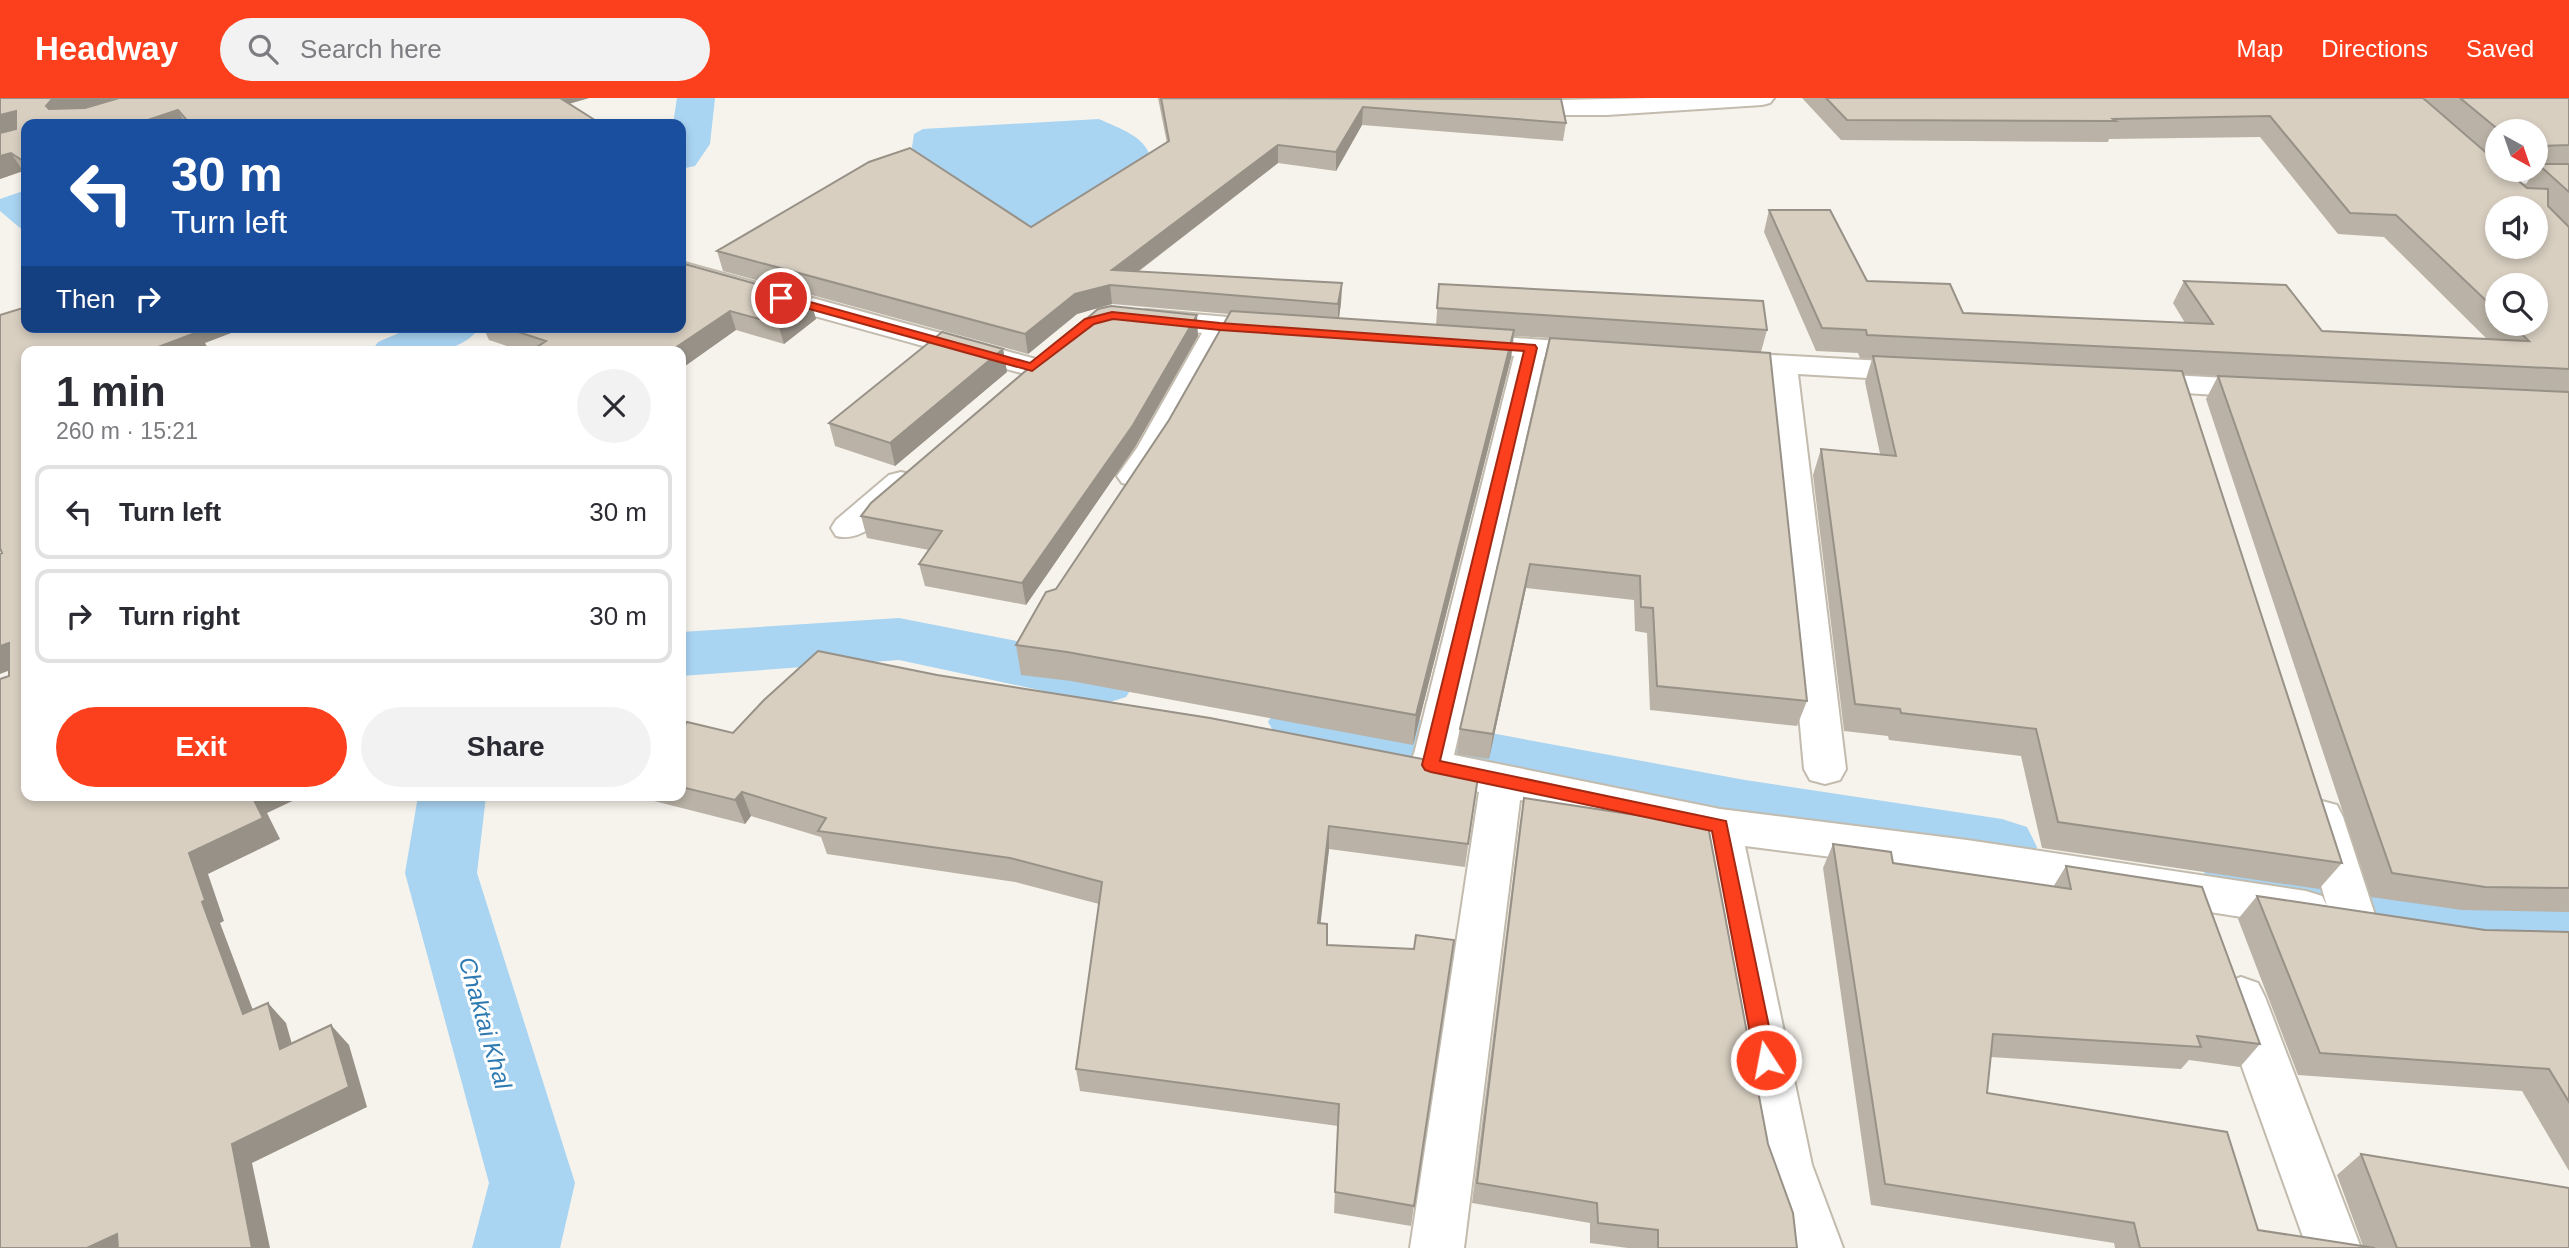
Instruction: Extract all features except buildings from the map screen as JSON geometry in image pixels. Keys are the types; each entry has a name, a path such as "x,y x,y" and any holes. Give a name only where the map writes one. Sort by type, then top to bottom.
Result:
{"street":[{"path":"1492,108 1607,108 1762,98"},
{"path":"2517,196 2486,168 2569,175"},
{"path":"686,271 1032,368"},
{"path":"1112,316 1301,332"},
{"path":"1114,505 1153,448 1220,327"},
{"path":"1436,341 1629,355"},
{"path":"1431,765 1531,348"},
{"path":"1684,359 1948,374"},
{"path":"1782,366 1825,769"},
{"path":"2100,381 2294,391"},
{"path":"2183,385 2196,425"},
{"path":"848,528 919,466"},
{"path":"1390,757 1720,826 1967,857 2373,918 2337,863 2312,783"},
{"path":"1437,1248 1503,779"},
{"path":"1720,826 1786,1165 1816,1248"},
{"path":"2203,893 2334,1248"}],"water":[{"path":"1099,119 1139,140 1149,153 1151,162 1025,230 915,155 912,147 914,134 923,129"},
{"path":"21,192 21,229 0,211 0,199"}],"waterway":[{"name":"Chaktai Khal","path":"686,150 690,144 696,98"},
{"name":"Chaktai Khal","path":"410,346 441,333"},
{"path":"686,654 899,639 1104,681"},
{"path":"1301,722 1745,807 2002,847"},
{"name":"Chaktai Khal","path":"451,801 441,873 532,1183 516,1248"},
{"path":"2235,884 2399,906 2569,911"}],"route":[{"path":"781,298 1032,367 1089,322 1112,316 1220,327 1531,348 1431,765 1720,826 1766,1060"}]}
